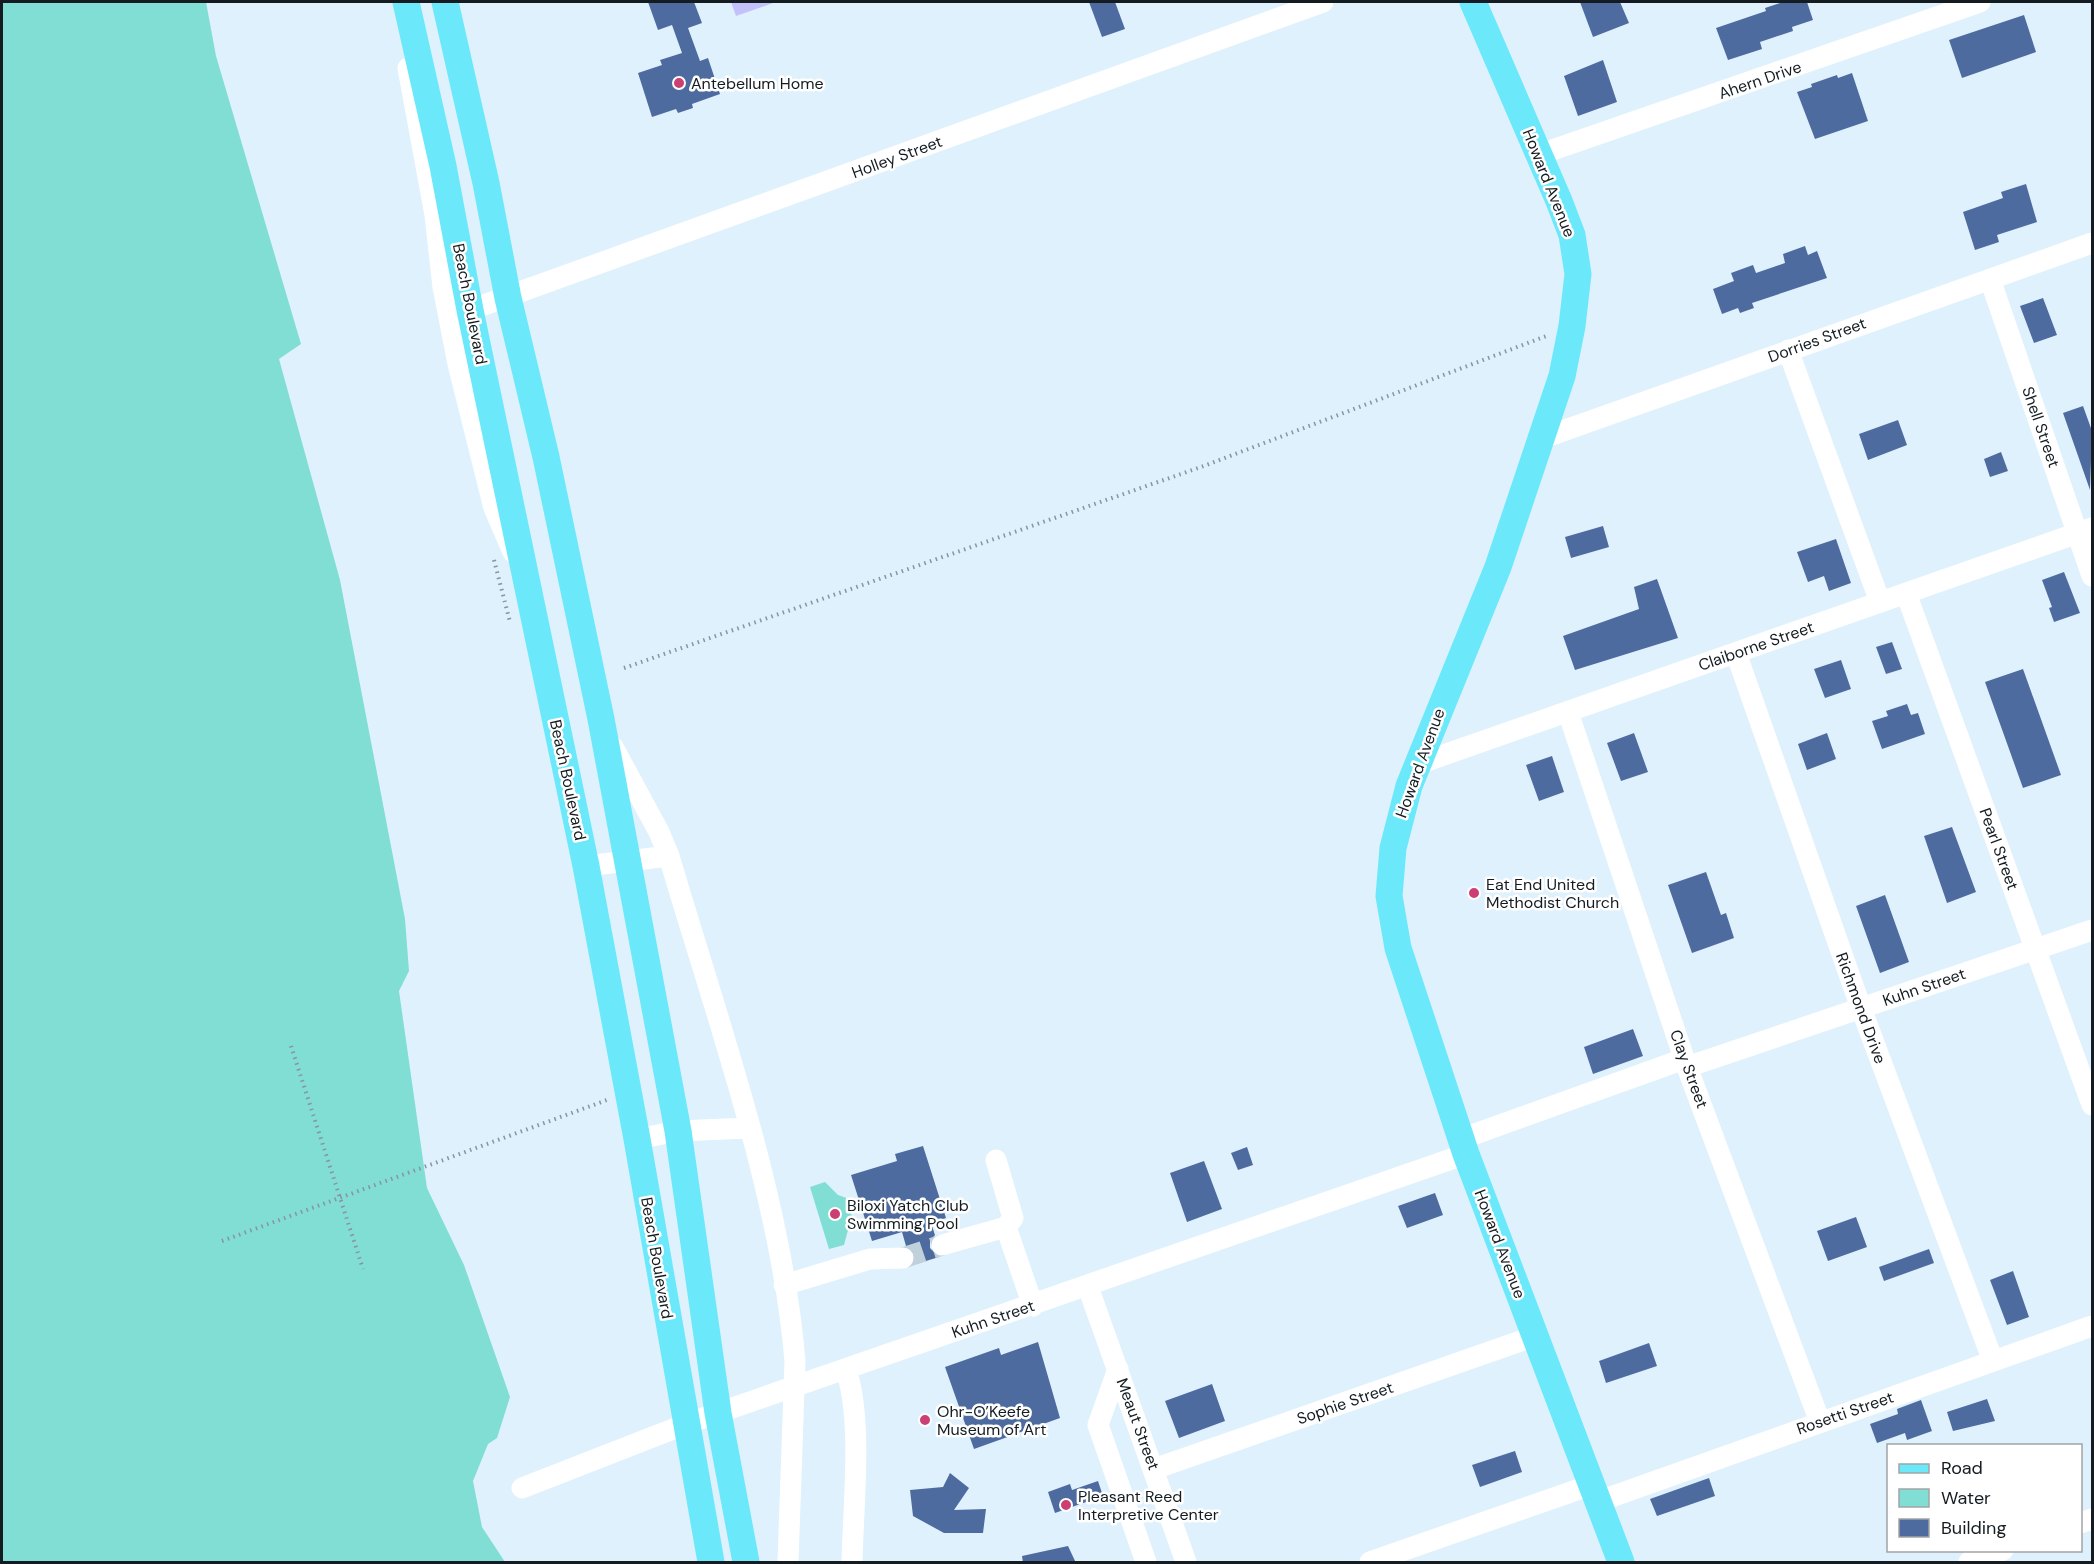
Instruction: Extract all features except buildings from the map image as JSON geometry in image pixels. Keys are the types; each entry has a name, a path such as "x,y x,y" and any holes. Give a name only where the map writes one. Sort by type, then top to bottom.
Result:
{"main road":[{"name":"Beach Boulevard","path":"406,2 443,166 470,310 586,866 637,1139 711,1563"},
{"path":"445,2 486,183 508,298 546,457 601,718 678,1131 718,1413 746,1563"},
{"name":"Howard Avenue","path":"1473,2 1572,235 1578,274 1572,326 1562,376 1498,567 1418,764 1398,823 1389,896 1398,948 1464,1147 1621,1563"}],"street":[{"path":"400,2 407,63 435,215 443,287 458,364 494,508 528,582"},
{"name":"Holley Street","path":"470,310 1323,2"},
{"name":"Ahern Drive","path":"1538,155 1980,2"},
{"name":"Dorries Street","path":"1543,438 2092,243"},
{"name":"Shell Street","path":"1990,279 2085,530 2092,576"},
{"path":"1788,350 1880,602"},
{"name":"Claiborne Street","path":"1418,764 2085,530"},
{"name":"Pearl Street","path":"1906,593 2092,1105"},
{"name":"Richmond Drive","path":"1736,653 1861,1008 1993,1361"},
{"name":"Clay Street","path":"1568,712 1686,1063 1820,1422"},
{"path":"601,718 620,764 659,832 669,856 763,1181 793,1333 794,1388 788,1563"},
{"path":"586,866 669,856"},
{"name":"Kuhn Street","path":"522,1488 686,1424 1088,1287 1686,1063 1861,1008 2092,930"},
{"path":"637,1139 678,1131 749,1128"},
{"path":"942,1245 1006,1227 1013,1218 996,1161"},
{"path":"1006,1227 1033,1306"},
{"path":"784,1285 870,1259 903,1258"},
{"name":"Meaut Street","path":"1088,1287 1186,1563"},
{"name":"Rosetti Street","path":"1370,1563 1820,1422 2092,1326"},
{"name":"Sophie Street","path":"1154,1469 1535,1336"},
{"path":"1118,1369 1098,1425 1146,1563"},
{"path":"846,1370 852,1388 855,1419 852,1563"},
{"path":"1969,1563 1999,1552"}],"path":[{"path":"624,668 1201,467 1572,326"},
{"path":"490,549 511,628"},
{"path":"291,1046 363,1269"},
{"path":"606,1088 610,1111"},
{"path":"222,1242 608,1100"}],"shaded area":[{"path":"731,2 776,2 736,16"}],"water":[{"path":"2,2 206,2 216,56 301,344 279,359 340,580 405,919 409,971 399,991 427,1188 464,1265 510,1397 497,1438 488,1444 473,1481 482,1527 505,1562 2,1562"},
{"name":"Biloxi Yatch Club Swimming Pool","path":"825,1182 838,1195 849,1199 850,1212 856,1222 848,1230 844,1245 829,1249 810,1187"}],"tunnel":[{"path":"903,1258 942,1245"}],"place":[{"name":"Antebellum Home","path":"679,83"},
{"name":"Eat End United Methodist Church","path":"1474,893"},
{"name":"Biloxi Yatch Club Swimming Pool","path":"835,1214"},
{"name":"Ohr-O’Keefe Museum of Art","path":"925,1420"},
{"name":"Pleasant Reed Interpretive Center","path":"1066,1505"}]}
